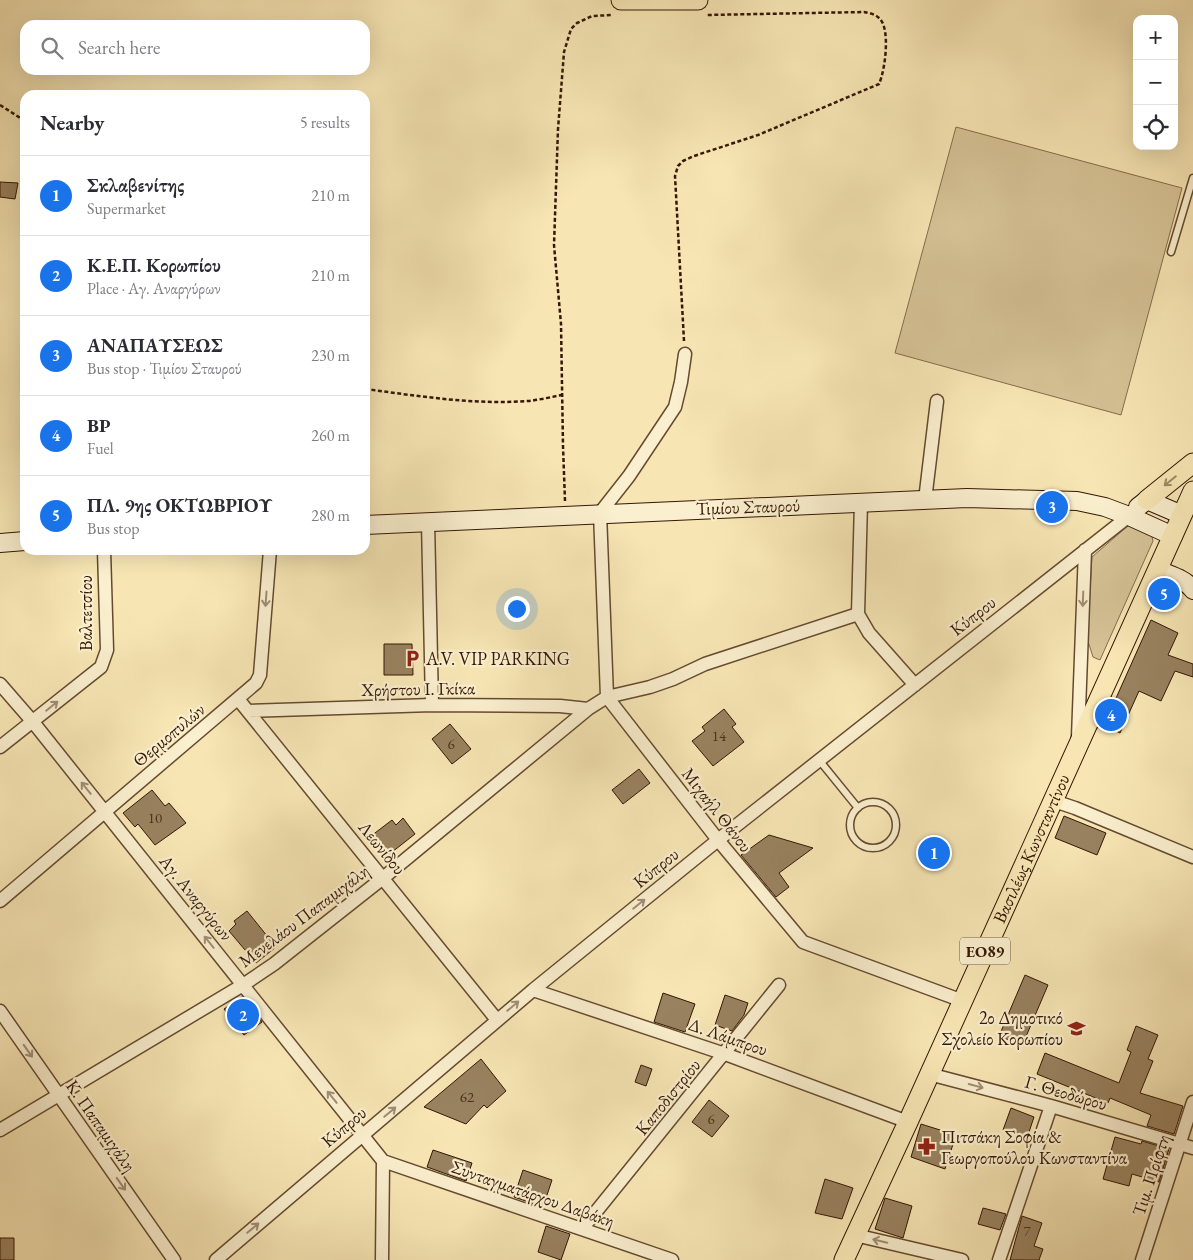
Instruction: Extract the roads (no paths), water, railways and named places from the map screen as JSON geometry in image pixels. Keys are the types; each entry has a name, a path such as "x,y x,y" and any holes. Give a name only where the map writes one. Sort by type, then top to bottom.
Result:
{"main road":[{"path":"617,8 701,8"},
{"path":"1147,500 1193,463"},
{"name":"Βασιλέως Κωνσταντίνου","path":"844,1260 1088,727 1193,491"}],"street":[{"path":"607,697 600,513 629,476 675,407 685,354"},
{"path":"925,500 937,401"},
{"name":"Τιμίου Σταυρού","path":"370,524 967,498 1077,501 1105,507 1173,536"},
{"path":"1129,516 1147,500 1182,516"},
{"path":"861,502 858,614 869,633 915,685"},
{"name":"Κύπρου","path":"216,1260 533,990 718,840 1129,516"},
{"path":"428,522 432,705"},
{"path":"0,543 20,541"},
{"path":"1078,748 1085,550"},
{"name":"Βαλτετσίου","path":"0,747 101,667 107,650 104,555"},
{"name":"Θερμοπυλών","path":"0,901 256,684 260,675 270,555"},
{"path":"1158,570 1191,586 1193,590"},
{"name":"Μενελάου Παπαμιχάλη","path":"0,1130 243,985 274,964 383,878 588,709 607,697 650,687 705,664 858,614"},
{"name":"Αγ. Αναργύρων","path":"0,684 33,722 383,1161"},
{"name":"Μιχαήλ Θάνου","path":"607,697 718,840 803,942 963,1001"},
{"name":"Λεωνίδου","path":"238,699 497,1020"},
{"name":"Χρήστου Ι. Γκίκα","path":"248,711 432,705 560,706 588,709"},
{"path":"1054,801 1193,857"},
{"name":"Καποδιστρίου","path":"582,1229 779,985"},
{"name":"Δ. Λάμπρου","path":"533,990 725,1054 908,1122"},
{"name":"Κ. Παπαμιχάλη","path":"0,1011 174,1260"},
{"name":"Γ. Θεοδώρου","path":"929,1074 1051,1106 1193,1148"},
{"name":"Τιμ. Πρίφτη","path":"1142,1260 1193,1102"},
{"path":"999,1260 1051,1106"},
{"path":"382,1260 383,1161"},
{"name":"Συνταγματάρχου Δαβάκη","path":"383,1161 672,1260"},
{"path":"855,1235 962,1260"}],"lane":[{"path":"1171,252 1193,178"},
{"path":"819,760 858,808"},
{"path":"870,802 877,802 890,809 894,815 896,829 889,842 875,848 867,847 854,838 851,822 858,808 870,802"}],"place":[{"name":"ΑΝΑΠΑΥΣΕΩΣ","path":"1052,507"},
{"name":"ΠΛ. 9ης ΟΚΤΩΒΡΙΟΥ","path":"1164,594"},
{"name":"A.V. VIP PARKING","path":"412,659"},
{"name":"BP","path":"1111,715"},
{"name":"Σκλαβενίτης","path":"934,853"},
{"name":"Κ.Ε.Π. Κορωπίου","path":"243,1015"},
{"name":"2ο Δημοτικό Σχολείο Κορωπίου","path":"1077,1028"},
{"name":"Πιτσάκη Σοφία & Γεωργοπούλου Κωνσταντίνα","path":"927,1147"}]}
